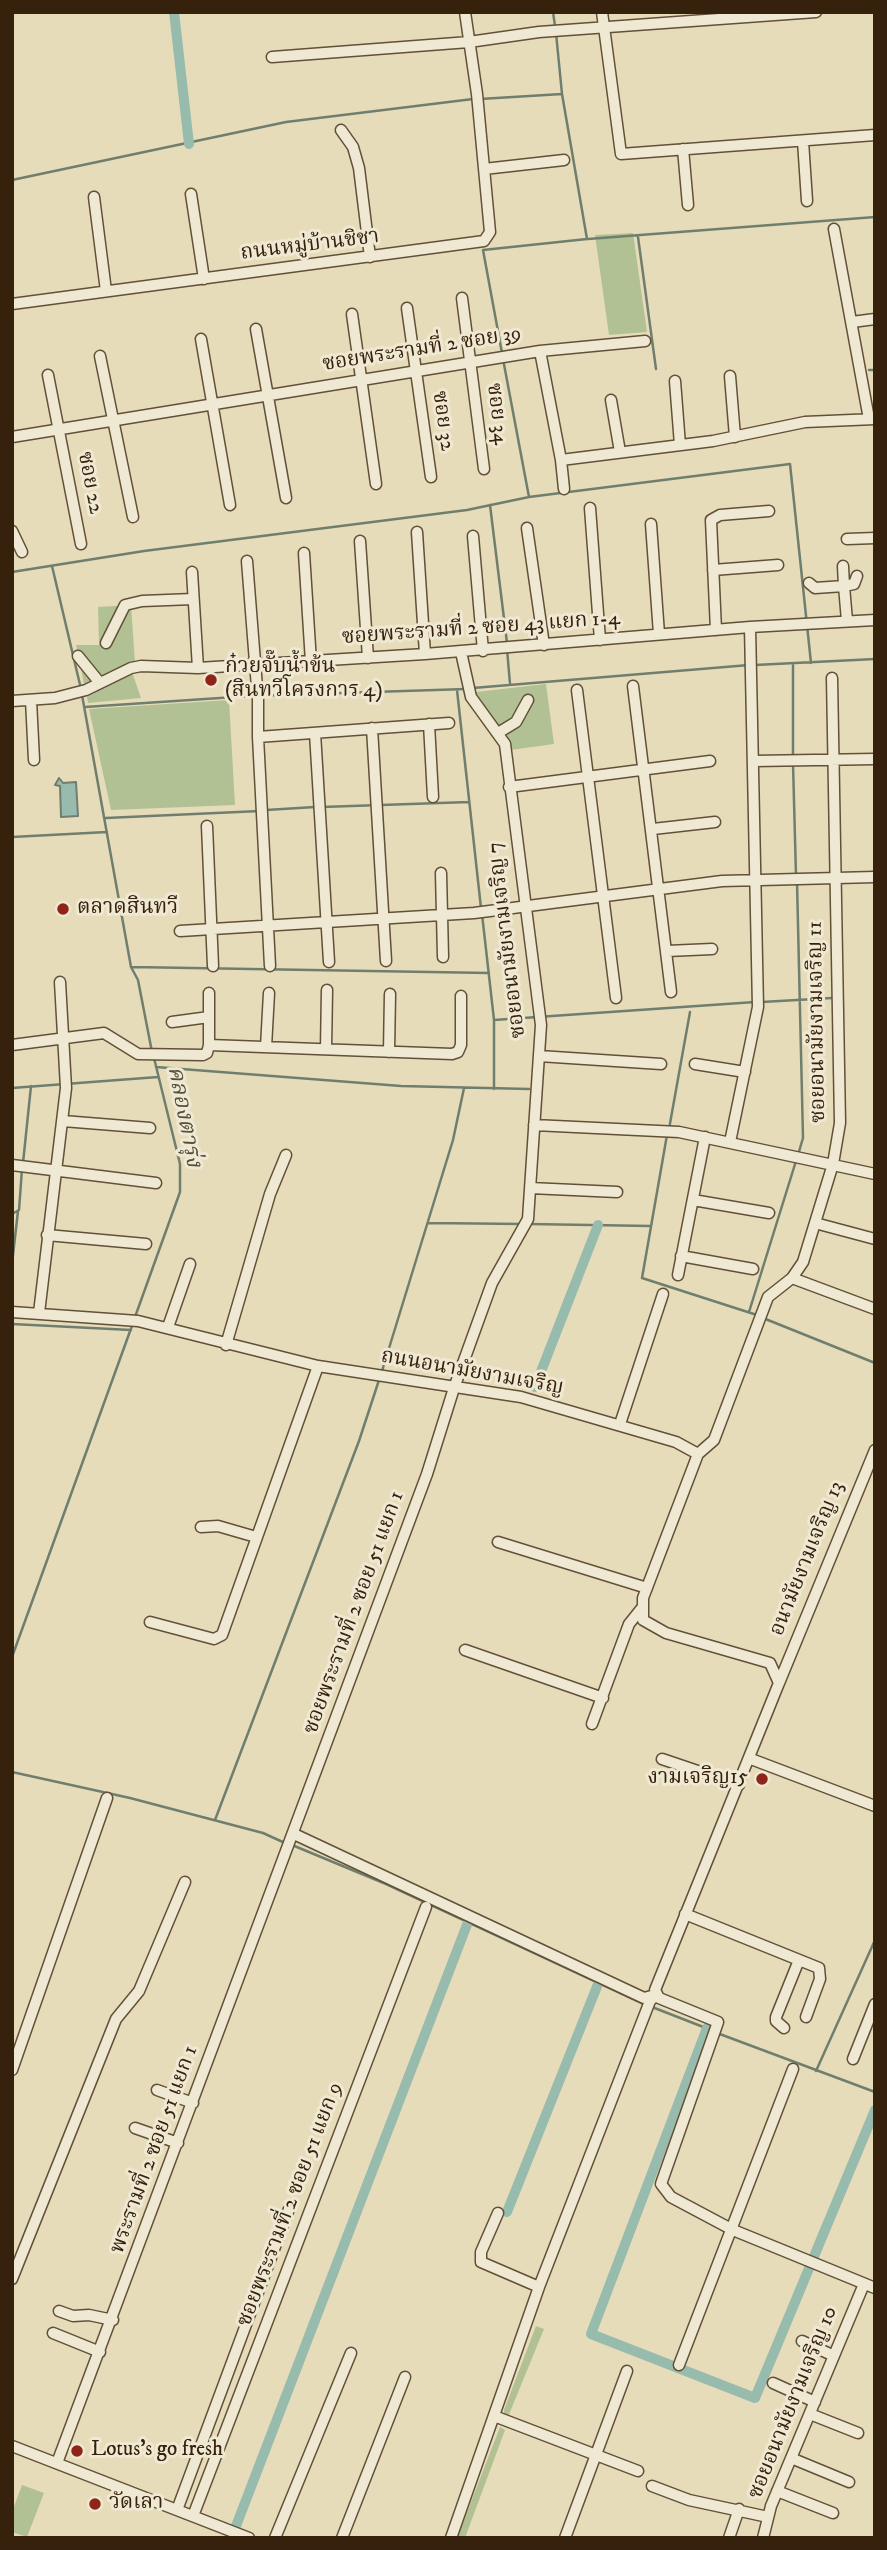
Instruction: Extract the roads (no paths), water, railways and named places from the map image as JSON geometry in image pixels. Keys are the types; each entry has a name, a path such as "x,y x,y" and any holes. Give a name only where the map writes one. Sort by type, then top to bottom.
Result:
{"street":[{"path":"465,12 469,42"},
{"path":"602,12 621,154 875,135"},
{"path":"272,57 469,42 539,32 711,16 815,12"},
{"name":"ถนนหมู่บ้านชิชา","path":"12,304 484,242 490,232 477,94 469,42"},
{"path":"341,130 353,147 359,168 370,257"},
{"path":"803,141 807,201"},
{"path":"683,149 688,205"},
{"path":"484,169 564,160"},
{"path":"191,194 204,279"},
{"path":"94,197 106,291"},
{"path":"561,460 735,437 805,422 872,419 834,229"},
{"name":"ซอย 34","path":"462,298 484,469"},
{"name":"ซอย 32","path":"407,308 431,477"},
{"path":"352,314 376,484"},
{"path":"852,322 875,319"},
{"path":"256,330 286,498"},
{"path":"201,339 229,505"},
{"path":"540,351 645,341"},
{"name":"ซอยพระรามที่ 2 ซอย 39","path":"12,437 361,378 540,351 564,489"},
{"path":"100,356 133,517"},
{"name":"ซอย 22","path":"48,376 81,544"},
{"path":"730,376 735,437"},
{"path":"675,380 680,445"},
{"path":"611,400 620,452"},
{"path":"590,508 600,640"},
{"path":"716,629 713,517 769,511"},
{"path":"651,524 659,634"},
{"path":"527,528 544,645"},
{"path":"12,531 22,551"},
{"path":"417,531 425,654"},
{"path":"474,536 483,651"},
{"path":"848,539 875,538"},
{"path":"360,541 368,658"},
{"path":"304,553 311,662"},
{"path":"247,561 253,665 258,699 270,966"},
{"path":"713,570 778,565"},
{"path":"843,566 847,621"},
{"path":"192,572 198,668"},
{"path":"809,583 815,588 844,586 854,584 857,576"},
{"path":"106,643 125,605 142,601 193,598"},
{"name":"ซอยพระรามที่ 2 ซอย 43 แยก 1-4","path":"12,701 86,691 141,666 198,668 311,662 483,651 750,626 875,620"},
{"path":"730,1142 758,1007 750,626"},
{"name":"ซอยอนามัยงามเจริญ 7","path":"454,1388 492,1283 528,1219 540,1020 505,744 471,697 461,652"},
{"path":"78,656 100,683"},
{"name":"ซอยอนามัยงามเจริญ 11","path":"698,1454 714,1440 768,1297 792,1278 803,1262 833,1164 840,1123 832,678"},
{"path":"633,687 653,829 671,992"},
{"path":"577,690 616,998"},
{"path":"31,700 34,760"},
{"path":"498,733 516,722 528,700"},
{"path":"258,737 449,723"},
{"path":"429,724 433,797"},
{"path":"372,728 386,961"},
{"path":"315,733 329,962"},
{"path":"754,761 875,759"},
{"path":"509,787 710,761"},
{"path":"653,829 715,822"},
{"path":"207,826 213,966"},
{"path":"441,873 443,957"},
{"path":"180,931 474,914 756,879 875,877"},
{"path":"667,951 712,949"},
{"path":"39,1313 66,1088 60,982"},
{"path":"326,1049 327,990"},
{"path":"12,1045 104,1033 143,1055 207,1054 209,993"},
{"path":"265,1047 269,993"},
{"path":"388,1052 390,993"},
{"path":"209,1045 458,1052 461,1045 461,996"},
{"path":"172,1022 209,1017"},
{"path":"539,1056 661,1064"},
{"path":"695,1064 745,1072"},
{"path":"63,1121 149,1128"},
{"path":"534,1125 679,1132 875,1174"},
{"path":"678,1275 705,1137"},
{"path":"226,1345 270,1194 286,1155"},
{"path":"13,1165 156,1183"},
{"path":"530,1188 617,1192"},
{"path":"693,1200 769,1213"},
{"path":"816,1223 875,1239"},
{"path":"47,1235 146,1244"},
{"path":"681,1256 753,1269"},
{"path":"168,1327 190,1264"},
{"path":"792,1278 875,1309"},
{"path":"620,1424 663,1294"},
{"name":"ถนนอนามัยงามเจริญ","path":"14,1312 138,1321 318,1366 521,1397 676,1442 698,1454"},
{"path":"150,1622 219,1639 318,1366"},
{"name":"ซอยพระรามที่ 2 ซอย 51 แยก 1","path":"288,1850 427,1474 454,1388"},
{"name":"อนามัยงามเจริญ 13","path":"779,1683 875,1451"},
{"path":"592,1724 629,1624 641,1609 698,1454"},
{"path":"201,1527 218,1526 256,1537"},
{"path":"498,1542 647,1588"},
{"path":"641,1609 643,1620 655,1628 769,1663 779,1683 751,1759 655,1990 656,1995"},
{"path":"465,1650 603,1698"},
{"path":"662,1759 739,1785"},
{"path":"751,1759 875,1806"},
{"path":"12,2070 107,1798"},
{"path":"293,1836 645,1998 656,1995 718,2022 660,2184 671,2197 733,2230 875,2288"},
{"name":"พระรามที่ 2 ซอย 51 แยก 1","path":"57,2463 288,1850"},
{"path":"12,2279 116,2019 139,1991 185,1882"},
{"name":"ซอยพระรามที่ 2 ซอย 51 แยก 9","path":"193,2516 426,1908"},
{"path":"685,1914 813,1965 821,1972 806,2017"},
{"path":"784,2028 776,2017 799,1960"},
{"path":"451,2538 539,2287 650,2001 656,1995"},
{"path":"853,2059 875,2004"},
{"path":"679,2365 793,2069"},
{"path":"157,2090 193,2103"},
{"path":"135,2128 178,2143"},
{"path":"177,2510 289,2209"},
{"path":"498,2213 481,2252 481,2262 539,2287"},
{"name":"ซอยอนามัยงามเจริญ 10","path":"763,2538 777,2491 864,2284"},
{"path":"59,2311 73,2316 89,2315 113,2320"},
{"path":"53,2333 100,2352"},
{"path":"802,2341 834,2356"},
{"path":"275,2538 351,2353"},
{"path":"565,2538 627,2371"},
{"path":"342,2538 405,2377"},
{"path":"773,2383 815,2402"},
{"path":"810,2414 858,2433"},
{"path":"494,2416 638,2471"},
{"path":"12,2446 249,2538"},
{"path":"791,2458 849,2482"},
{"path":"652,2486 689,2500 768,2517"},
{"path":"777,2491 833,2513"},
{"path":"729,2538 739,2509"}],"waterway":[{"path":"174,12 189,144"},
{"path":"553,12 555,26"},
{"path":"480,99 562,94 556,33"},
{"path":"502,353 483,250 587,239 562,94"},
{"path":"12,180 286,122 473,99"},
{"path":"588,239 875,217"},
{"path":"638,237 656,369"},
{"path":"503,359 529,497"},
{"path":"869,370 875,370"},
{"path":"12,572 144,551 467,510 529,497 790,464 811,663"},
{"path":"490,505 507,643"},
{"name":"คลองตารุ่ง","path":"52,566 81,689"},
{"path":"507,649 510,684"},
{"path":"755,665 875,659"},
{"path":"473,688 749,665"},
{"path":"793,665 793,757"},
{"path":"85,707 250,696 466,689"},
{"path":"457,690 481,908"},
{"name":"คลองตารุ่ง","path":"82,695 131,967 138,980 152,1052"},
{"path":"793,763 796,876"},
{"path":"322,807 469,802"},
{"path":"266,810 315,807"},
{"path":"106,818 260,811"},
{"path":"12,837 107,832"},
{"path":"797,882 803,1138 798,1155"},
{"path":"482,914 494,1020 494,1089"},
{"path":"132,967 489,973"},
{"path":"762,1002 832,998"},
{"path":"494,1020 755,1002"},
{"path":"669,1129 690,1012"},
{"name":"คลองตารุ่ง","path":"135,1317 180,1192 180,1164 154,1058"},
{"path":"156,1067 401,1086 529,1089"},
{"path":"12,1088 158,1077"},
{"path":"23,1163 31,1086"},
{"path":"382,1371 453,1140 464,1088"},
{"path":"667,1135 642,1278 757,1315"},
{"path":"749,1312 796,1161"},
{"path":"12,1214 19,1210 22,1169"},
{"path":"12,1264 18,1211"},
{"path":"428,1223 523,1224"},
{"path":"529,1224 651,1226"},
{"path":"535,1387 598,1225"},
{"path":"763,1318 875,1363"},
{"name":"คลองตารุ่ง","path":"12,1657 133,1323"},
{"path":"12,1324 131,1330"},
{"path":"215,1820 359,1441 380,1377"},
{"path":"12,1772 130,1798 263,1833 285,1843"},
{"path":"292,1845 386,1884 646,2005"},
{"path":"236,2526 468,1922"},
{"path":"816,2071 875,1940"},
{"path":"507,2212 598,1984"},
{"path":"652,2007 711,2030"},
{"path":"707,2028 591,2334 755,2398 875,2110"},
{"path":"717,2033 875,2092"}],"place":[{"name":"ก๋วยจั๊บน้ำข้น (สินทวีโครงการ 4)","path":"211,680"},
{"name":"ตลาดสินทวี","path":"63,909"},
{"name":"งามเจริญ15","path":"762,1779"},
{"name":"Lotus's go fresh","path":"77,2451"},
{"name":"วัดเลา","path":"95,2504"}]}
